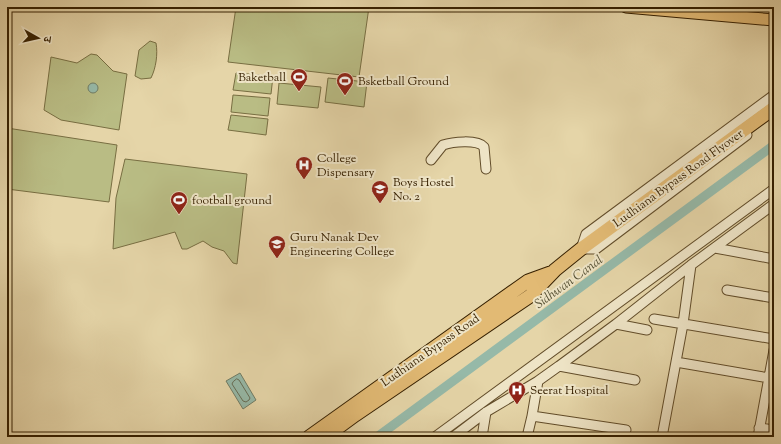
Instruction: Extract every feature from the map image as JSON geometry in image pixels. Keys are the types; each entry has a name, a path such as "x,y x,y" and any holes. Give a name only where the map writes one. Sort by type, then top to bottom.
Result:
{"highway":[{"name":"Ludhiana Bypass Road Flyover","path":"581,249 774,108"},
{"name":"Ludhiana Bypass Road","path":"326,437 355,415 530,296 555,270 581,249"},
{"name":"Ludhiana Bypass Road","path":"308,437 528,281 555,270"}],"main road":[{"path":"626,7 774,20"}],"street":[{"path":"774,95 586,234 581,249 596,249 774,116"},
{"path":"431,160 442,145 455,142 476,143 483,145 486,168"},
{"path":"435,437 774,189"},
{"path":"453,437 486,412 560,366 691,265 770,212 774,204"},
{"path":"715,248 774,259"},
{"path":"662,437 683,324 691,265"},
{"path":"727,290 774,298"},
{"path":"654,319 774,339"},
{"path":"616,324 647,330"},
{"path":"774,350 770,383 758,432 774,430"},
{"path":"676,362 770,383"},
{"path":"560,366 635,380"},
{"path":"528,437 538,381"},
{"path":"482,437 486,412"},
{"path":"532,416 626,430"}],"green space":[{"path":"236,7 369,7 359,77 228,62"},
{"path":"150,41 156,43 157,52 153,74 151,78 141,79 135,76 139,50"},
{"path":"91,54 97,55 113,71 127,74 119,130 61,120 44,110 51,57 77,63"},
{"path":"236,73 273,76 271,94 233,90"},
{"name":"Bsketball Ground","path":"328,78 367,82 364,107 325,102"},
{"name":"Baketball","path":"279,83 321,87 318,108 277,104"},
{"path":"233,95 270,98 268,116 231,112"},
{"path":"231,115 268,119 266,135 228,130"},
{"path":"7,128 117,145 109,202 7,189"},
{"name":"football ground","path":"125,159 247,174 237,264 233,263 224,251 212,247 203,241 187,249 182,249 175,232 113,249 116,198"}],"water":[{"path":"93,83 98,88 93,93 88,88"},
{"path":"240,373 256,400 243,409 226,381"}],"waterway":[{"name":"Sidhwan Canal","path":"377,437 774,145"}],"place":[{"name":"Baketball","path":"299,92"},
{"name":"Bsketball Ground","path":"345,96"},
{"name":"College Dispensary","path":"304,180"},
{"name":"Boys Hostel No. 2","path":"380,204"},
{"name":"football ground","path":"179,215"},
{"name":"Guru Nanak Dev Engineering College","path":"277,259"},
{"name":"Seerat Hospital","path":"517,405"}]}
